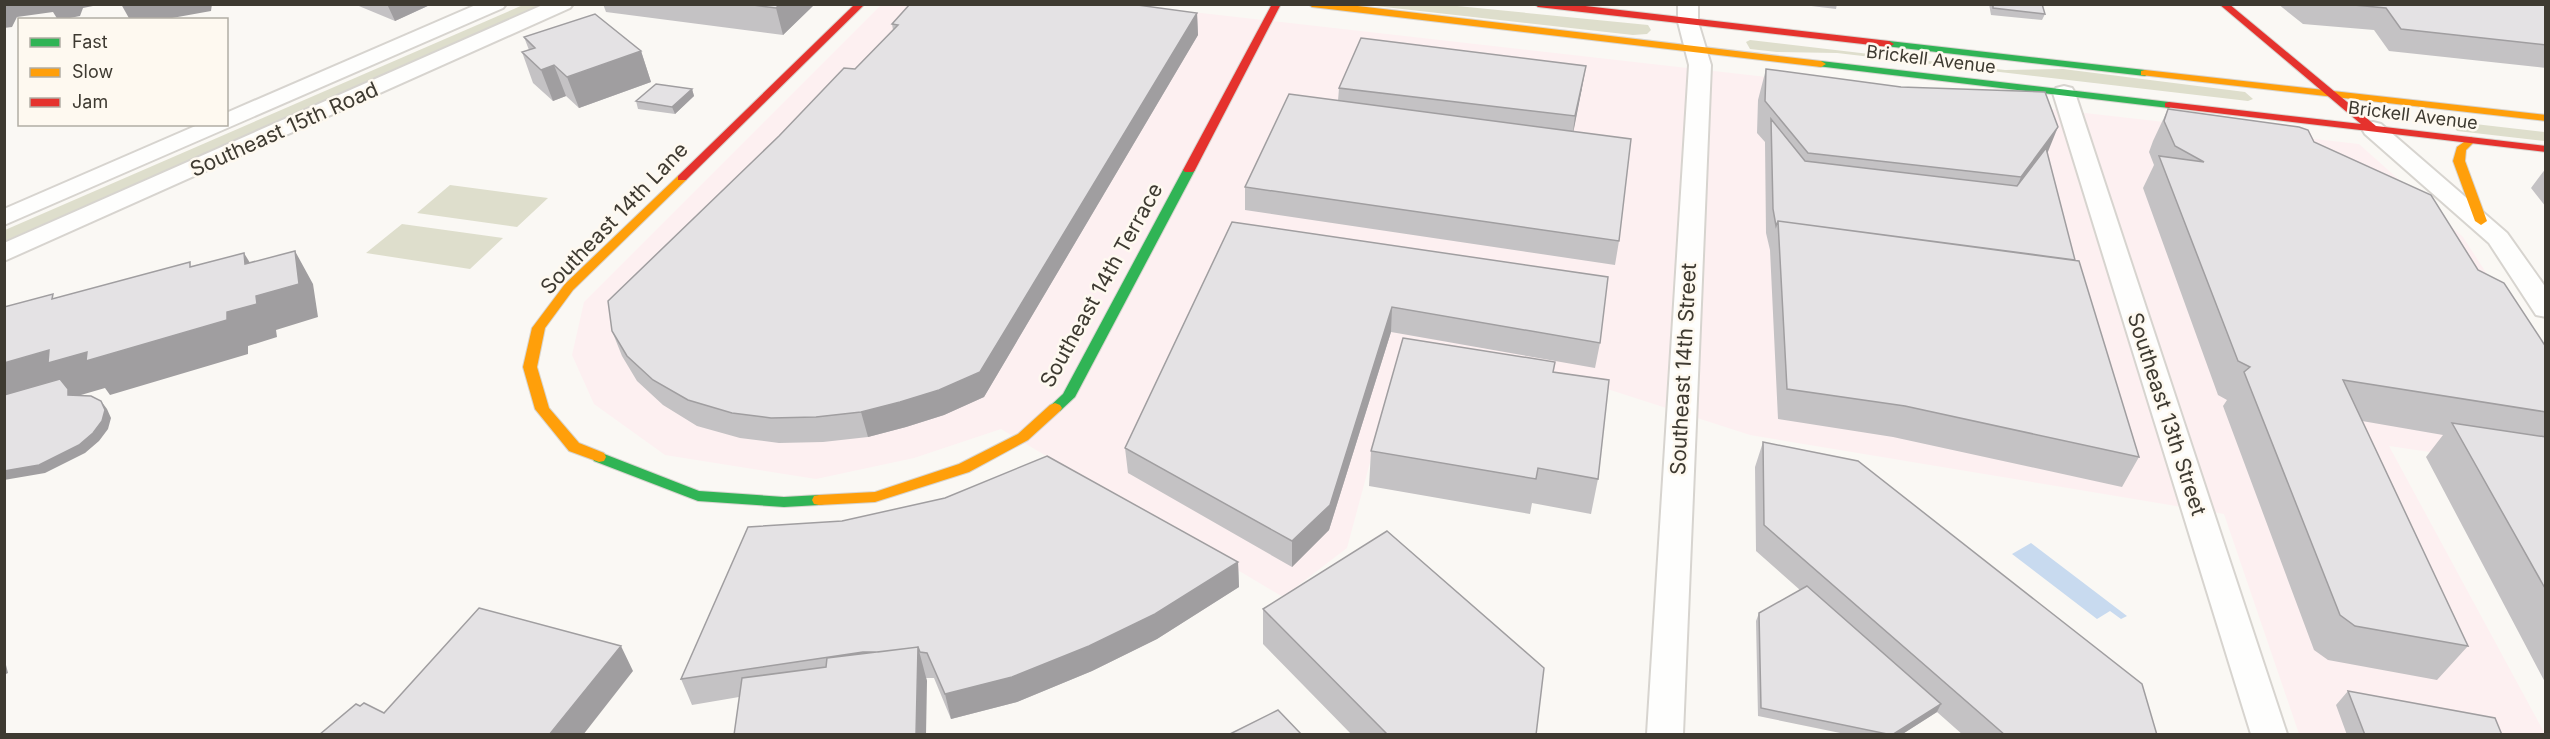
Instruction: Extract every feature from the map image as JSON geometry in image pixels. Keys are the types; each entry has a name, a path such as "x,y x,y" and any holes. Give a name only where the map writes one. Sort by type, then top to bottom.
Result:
{"main road":[{"name":"Southeast 14th Lane","path":"698,496 574,447 542,409 530,367 539,328 569,287 861,4"},
{"name":"Southeast 14th Terrace","path":"698,496 784,502 875,497 964,468 1023,438 1068,397 1277,4"},
{"name":"Brickell Avenue","path":"1312,4 2546,149"},
{"name":"Brickell Avenue","path":"1538,4 1688,13 2328,94 2546,118"},
{"path":"2223,4 2328,94 2373,129"},
{"path":"2471,140 2462,147 2458,154 2481,221"}],"street":[{"name":"Southeast 15th Road","path":"228,121 496,4"},
{"name":"Southeast 15th Road","path":"4,253 563,4"},
{"name":"Southeast 14th Street","path":"1665,735 1700,65 1688,13"},
{"name":"Southeast 13th Street","path":"2064,93 2269,735"},
{"name":"Southeast 15th Road","path":"4,218 215,126"},
{"path":"2373,129 2498,238 2546,309"}],"shaded area":[{"path":"881,5 1130,5 2359,144 2463,237 2545,364 2545,469 2389,446 2545,734 2299,734 2224,514 1750,435 1598,386 1400,351 1347,548 1283,597 1001,429 914,458 816,479 665,455 594,404 572,355 584,302"}],"green space":[{"path":"523,5 543,5 5,241 5,230"},
{"path":"1367,5 1447,5 1648,25 1651,30 1647,34 1633,35"},
{"path":"1750,40 2005,70 2063,69 2245,92 2253,99 2248,101 1837,53 1750,49 1746,42"},
{"path":"2449,121 2545,132 2545,141 2457,131"},
{"path":"450,185 548,198 517,227 417,213"},
{"path":"402,224 503,238 470,269 366,253"}],"water":[{"path":"2031,543 2127,616 2121,619 2110,611 2097,619 2012,554"}],"building":[{"path":"746,4 780,4 776,8"},
{"path":"910,4 1130,4 1197,13 980,372 939,390 900,402 861,412 816,417 771,418 732,413 688,400 653,380 627,356 612,331 608,301 779,136 844,68 855,69 898,25 892,24"},
{"path":"1993,4 2042,4 2045,14 1993,8"},
{"path":"2343,4 2546,4 2546,45 2401,29 2386,8"},
{"path":"595,14 641,51 567,77 554,65 541,70 522,52 535,48 524,37"},
{"path":"1361,38 1586,66 1575,116 1339,88"},
{"path":"1766,69 1901,87 2045,92 2058,127 2021,177 1808,153 1765,101"},
{"path":"656,84 692,89 672,107 636,101"},
{"path":"1289,94 1631,139 1619,241 1245,187"},
{"path":"2168,109 2299,127 2308,130 2314,142 2431,195 2478,270 2504,283 2546,347 2546,412 2343,380 2468,646 2355,626 2340,615 2244,372 2250,367 2238,361 2159,156 2204,162 2175,146 2164,121"},
{"path":"1771,119 1805,161 2017,186 2046,148 2075,260 1778,221 1776,226 1773,209"},
{"path":"1778,221 2079,261 2139,457 1905,406 1787,389"},
{"path":"1232,222 1608,277 1600,343 1392,307 1330,505 1292,541 1125,448"},
{"path":"295,251 299,284 256,296 257,304 227,312 227,320 86,361 87,352 48,363 49,350 4,363 4,307 53,294 52,299 190,262 190,267 244,253 245,264"},
{"path":"1403,338 1555,362 1553,372 1609,380 1598,479 1538,468 1536,479 1371,451"},
{"path":"60,379 68,389 68,395 91,396 101,401 105,410 102,421 93,433 79,445 39,465 4,471 4,395"},
{"path":"2452,423 2546,437 2546,590"},
{"path":"1763,442 1858,461 2142,684 2157,735 2005,735 1764,525"},
{"path":"1047,456 1238,562 1155,614 1089,646 1012,677 945,694 927,653 920,652 918,647 863,652 681,679 748,527 842,521 945,498"},
{"path":"1387,531 1544,668 1536,735 1388,735 1263,609"},
{"path":"1807,586 1941,704 1892,735 1761,708 1759,613"},
{"path":"479,608 621,646 549,735 319,735 356,704 360,706 364,703 384,713"},
{"path":"918,647 916,735 734,735 742,678 826,667 827,658"},
{"path":"2348,691 2495,718 2502,735 2365,735"},
{"path":"1278,710 1302,735 1228,735"}],"traffic: fast":[{"path":"1889,44 2145,73"},
{"path":"1821,64 2169,105"},
{"path":"1055,408 1068,397 1189,170"},
{"path":"599,457 698,496 784,502 819,500"}],"traffic: slow":[{"path":"1312,4 1821,64"},
{"path":"2145,73 2546,118"},
{"path":"2471,140 2461,149 2459,161 2481,221"},
{"path":"599,457 574,447 542,409 530,367 539,328 569,287 682,178"},
{"path":"819,500 875,497 964,468 1023,437 1055,408"}],"traffic: jam":[{"path":"682,178 861,4"},
{"path":"1189,170 1277,4"},
{"path":"1538,4 1889,44"},
{"path":"2223,4 2373,129"},
{"path":"2169,105 2546,149"}]}
